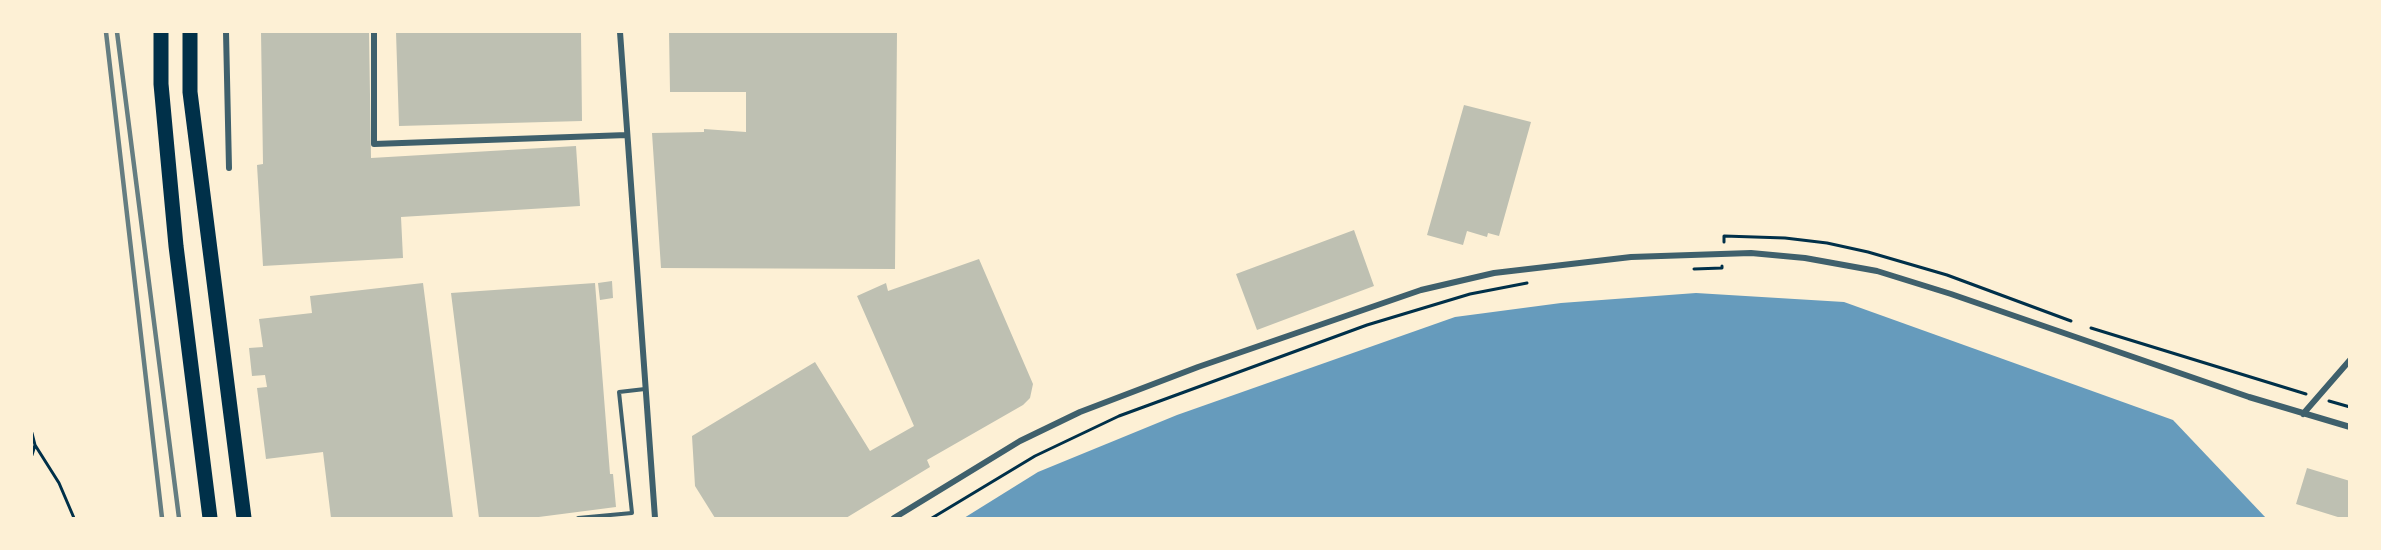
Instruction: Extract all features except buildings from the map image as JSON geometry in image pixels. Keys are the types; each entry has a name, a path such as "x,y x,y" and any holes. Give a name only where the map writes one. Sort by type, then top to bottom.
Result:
{"highway":[{"path":"161,32 161,84 176,246 210,519"},
{"path":"190,32 190,92 244,519"}],"street":[{"path":"226,32 229,168"},
{"path":"374,32 374,144 627,135"},
{"path":"620,32 655,519"},
{"path":"894,519 1012,445 1080,412 1198,367 1421,290 1494,273 1631,257 1725,253 1805,258 1877,271 1951,294 2181,375 2349,427"},
{"path":"2303,414 2349,360"}],"lane":[{"path":"578,519 632,513 619,392 646,389"}],"path":[{"path":"1688,269 1722,268 1725,253 1724,236 1827,243 1868,252 1947,275 2081,324"},
{"path":"932,519 1035,456 1119,416 1367,325 1470,294 1535,282"},
{"path":"2090,327 2349,407"},
{"path":"32,434 35,444 59,483 74,519"},
{"path":"32,455 35,444"}],"water":[{"path":"1696,293 1844,302 2173,420 2266,518 964,518 1038,472 1177,415 1455,317 1561,303"}],"railway":[{"path":"106,32 162,518"},
{"path":"117,32 179,518"}]}
